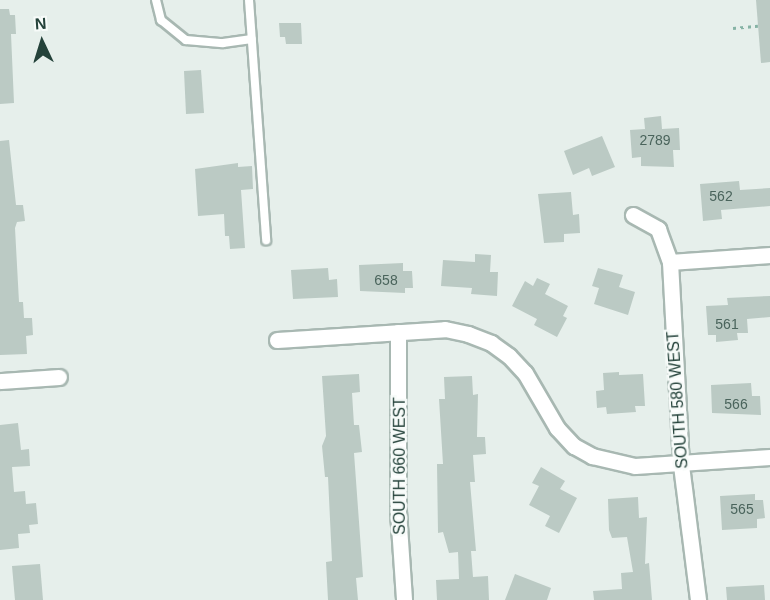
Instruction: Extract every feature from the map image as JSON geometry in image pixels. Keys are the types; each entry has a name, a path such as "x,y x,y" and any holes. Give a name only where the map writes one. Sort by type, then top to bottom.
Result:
{"street":[{"name":"SOUTH 580 WEST","path":"633,215 658,229 670,262 681,465 698,600"},
{"path":"670,262 770,255"},
{"path":"277,340 445,329 491,343 525,373 557,428 574,446 614,463 681,465 770,457"},
{"name":"SOUTH 660 WEST","path":"398,332 398,511 404,600"},
{"path":"0,381 59,378"}],"lane":[{"path":"156,0 161,20 186,40 223,43 252,39"},
{"path":"249,0 266,240"}],"path":[{"path":"733,28 758,26"}],"building":[{"path":"756,0 770,0 770,62 761,63"},
{"path":"0,9 9,9 10,15 15,15 16,34 11,34 14,103 0,104"},
{"path":"279,23 301,23 302,44 286,44 285,37 280,37"},
{"path":"201,70 204,113 186,114 184,71"},
{"path":"661,116 662,129 679,128 680,150 673,150 674,167 641,166 641,157 632,158 630,130 645,129 644,118"},
{"path":"602,136 615,167 592,176 589,168 573,175 564,151"},
{"path":"9,140 16,205 23,205 25,221 17,222 15,228 19,302 23,302 24,318 32,318 33,335 26,336 27,354 0,355 0,141"},
{"path":"238,163 238,167 252,166 253,189 241,190 245,248 230,249 229,236 225,236 224,214 198,216 195,169"},
{"path":"739,181 740,190 770,188 770,206 721,210 722,219 703,221 700,184"},
{"path":"571,192 573,215 579,214 580,233 564,234 564,242 544,243 538,194"},
{"path":"475,254 491,255 490,272 498,272 497,296 471,294 472,288 441,286 443,260 475,262"},
{"path":"403,263 403,271 412,271 413,288 405,288 405,293 360,291 359,265"},
{"path":"328,268 329,280 337,279 338,297 293,299 291,270"},
{"path":"598,268 623,275 619,287 635,292 628,315 594,304 599,288 592,286"},
{"path":"537,278 550,284 545,294 568,306 563,316 567,318 557,337 534,325 537,319 512,306 525,281 533,286"},
{"path":"770,296 770,317 747,319 748,333 737,333 738,340 716,342 716,335 708,335 706,306 728,305 727,298"},
{"path":"619,372 619,375 643,374 645,406 635,406 636,412 607,414 606,407 597,408 596,391 604,390 603,373"},
{"path":"359,374 360,392 352,393 354,425 359,425 362,452 354,453 363,577 356,578 358,600 328,600 326,562 332,561 328,477 325,477 322,446 326,436 322,376"},
{"path":"472,376 473,395 478,394 477,437 485,437 486,454 473,455 475,482 470,482 476,551 471,551 473,577 488,576 489,600 437,600 436,580 459,579 458,552 449,553 443,532 438,533 437,464 443,464 439,399 445,399 444,377"},
{"path":"751,383 752,396 760,396 761,415 712,413 711,385"},
{"path":"18,423 21,450 29,449 30,466 12,467 14,492 25,491 26,504 36,503 38,524 29,525 30,533 18,534 19,548 0,550 0,425"},
{"path":"541,467 565,481 560,489 577,498 559,533 545,526 550,516 529,505 539,486 532,483"},
{"path":"755,494 755,500 763,500 765,518 757,519 757,528 722,530 720,496"},
{"path":"638,497 639,518 647,517 645,564 649,563 652,600 594,600 593,591 622,589 621,573 633,572 627,537 612,538 609,530 608,499"},
{"path":"40,564 43,600 15,600 12,566"},
{"path":"515,574 551,588 547,600 505,600"},
{"path":"764,585 765,600 727,600 726,587"}]}
